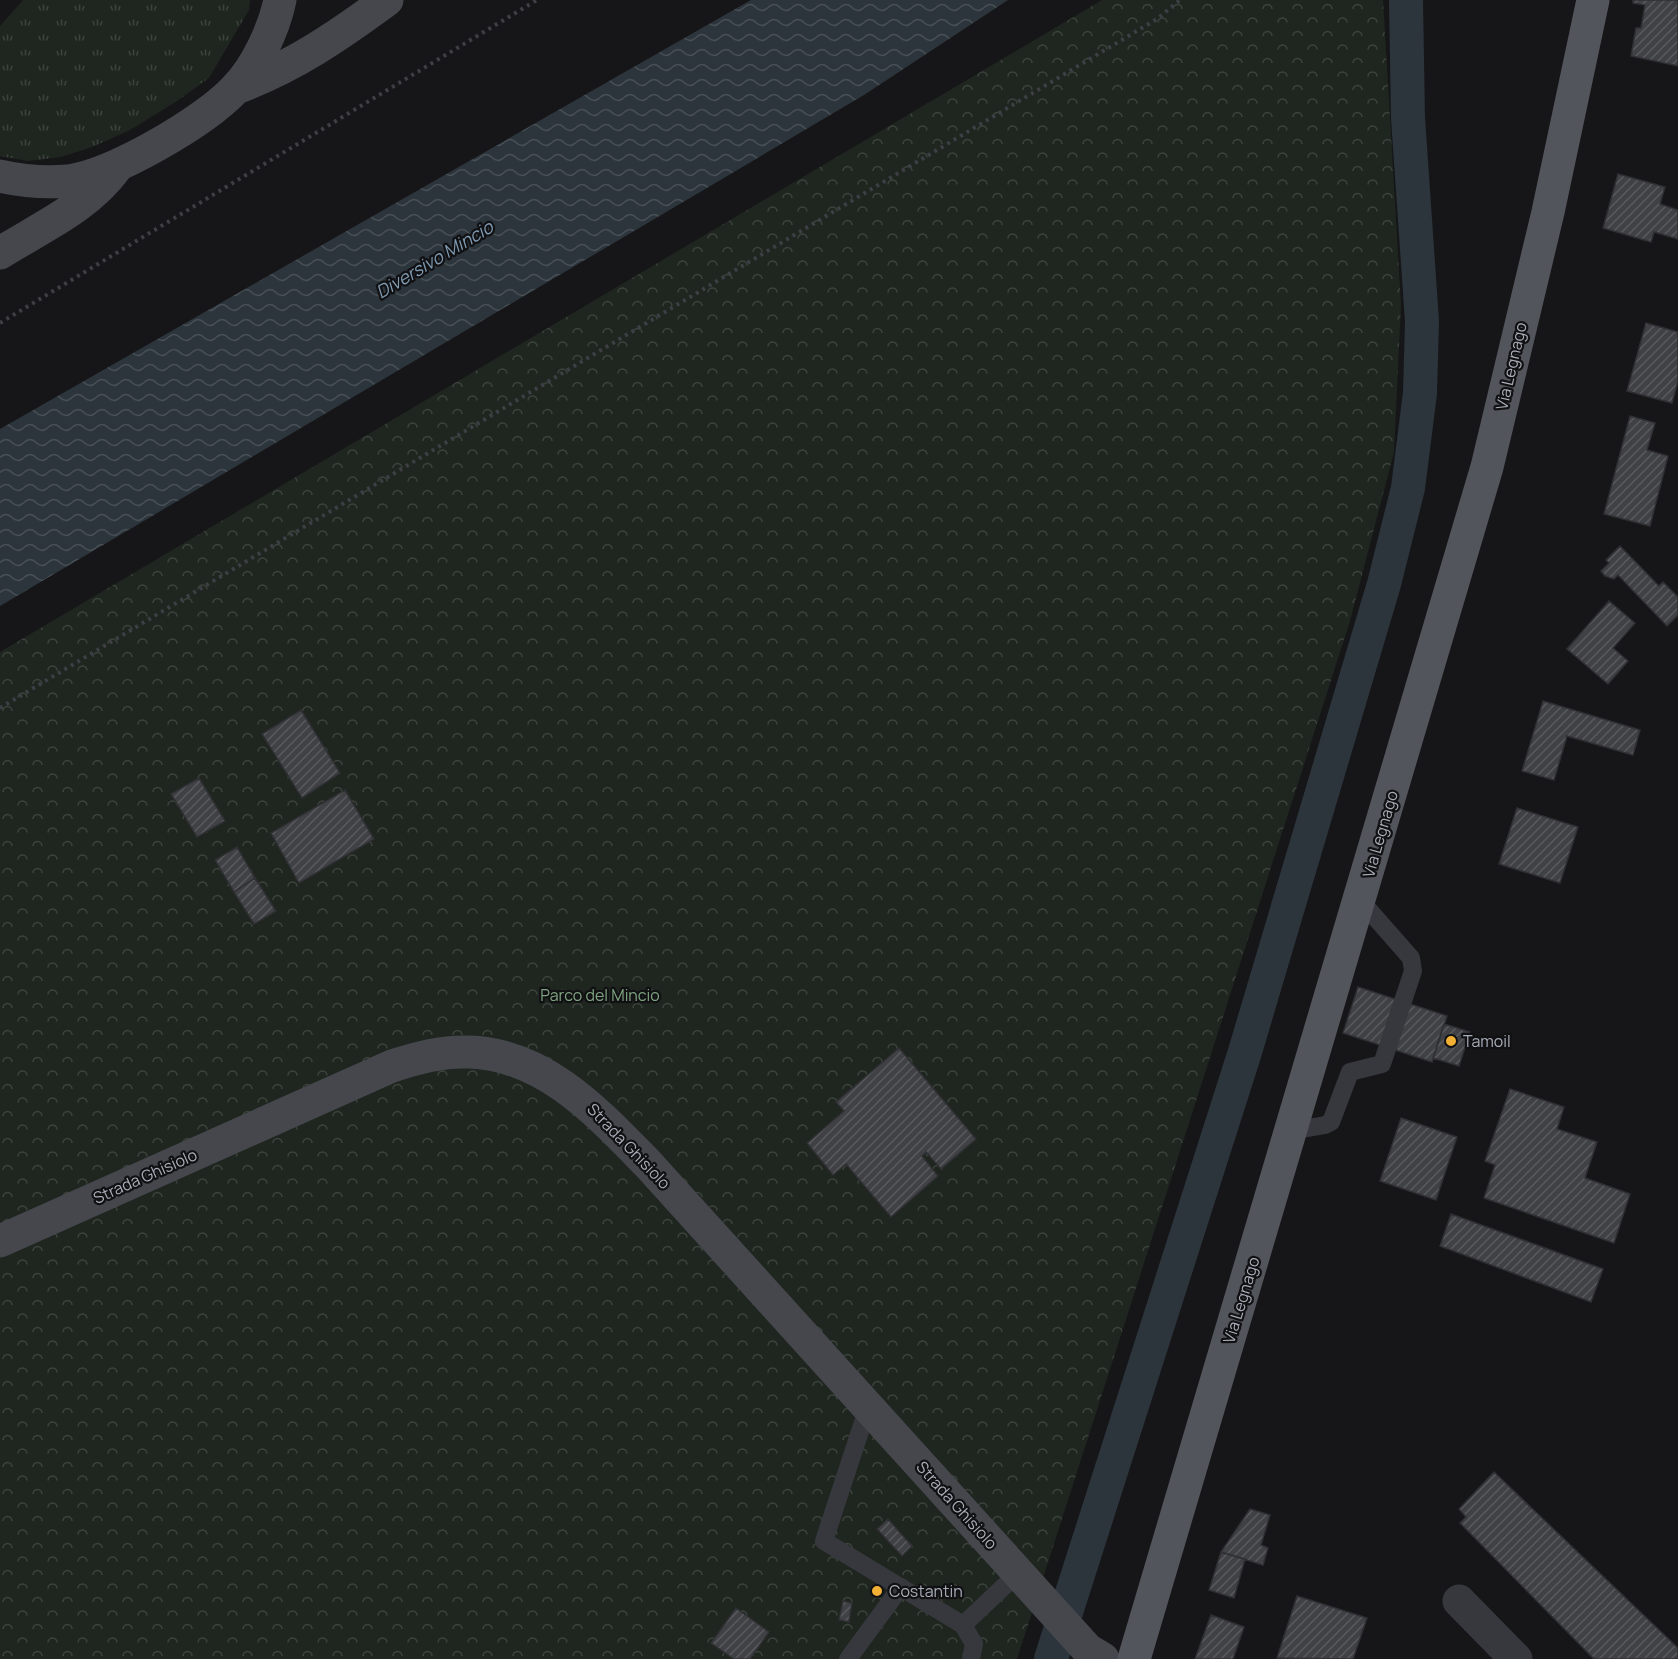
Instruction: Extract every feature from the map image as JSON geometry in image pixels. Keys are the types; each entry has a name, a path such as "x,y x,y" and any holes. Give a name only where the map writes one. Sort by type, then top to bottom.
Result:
{"main road":[{"name":"Via Legnago","path":"1134,1659 1487,467 1548,212 1593,0"}],"street":[{"path":"236,88 258,56 271,31 280,0"},
{"path":"0,176 36,181 69,180 106,171 143,153 190,123 236,88 270,76 303,58 387,0"},
{"path":"0,254 87,198 104,184 118,165"},
{"name":"Strada Ghisiolo","path":"0,1241 392,1065 429,1055 470,1052 507,1058 541,1072 581,1098 648,1164 1018,1574 1095,1655"},
{"path":"1459,1601 1516,1659"}],"lane":[{"path":"1291,1131 1331,1122 1350,1072 1382,1064 1413,971 1411,958 1360,900"},
{"path":"868,1407 824,1541 963,1625 974,1644 971,1659"},
{"path":"963,1625 1018,1574"},
{"path":"848,1659 900,1587"}],"path":[{"path":"0,323 366,105 537,0"},
{"path":"0,708 1147,25 1180,0"}],"green space":[{"path":"23,0 250,0 249,10 209,78 130,130 92,147 61,157 28,161 0,156 0,26"},
{"name":"Parco del Mincio","path":"1102,0 1383,0 1401,305 1394,452 1350,621 1017,1659 0,1659 0,652"}],"water":[{"name":"Diversivo Mincio","path":"751,0 1008,0 864,95 0,606 0,429"}],"building":[{"path":"1633,0 1678,0 1678,66 1631,56 1636,28 1641,28 1645,5 1633,3"},
{"path":"1618,174 1665,187 1660,204 1678,210 1678,239 1654,232 1651,242 1603,228"},
{"path":"1646,323 1678,332 1678,381 1672,403 1627,391"},
{"path":"1630,416 1655,423 1647,450 1668,456 1650,526 1604,514"},
{"path":"1620,546 1659,586 1663,582 1678,597 1678,615 1667,626 1618,575 1614,579 1605,576 1601,571 1609,563 1606,560"},
{"path":"1609,601 1635,623 1613,648 1628,661 1608,684 1567,649"},
{"path":"1543,701 1640,730 1633,755 1567,736 1554,780 1522,771"},
{"path":"301,710 340,773 302,798 262,734"},
{"path":"199,778 225,821 197,837 171,794"},
{"path":"345,790 374,839 299,883 271,833"},
{"path":"1517,808 1578,827 1560,883 1499,864"},
{"path":"237,847 255,878 234,892 215,860"},
{"path":"255,878 276,911 254,924 234,892"},
{"path":"1358,987 1447,1016 1432,1062 1343,1033"},
{"path":"1444,1024 1470,1032 1459,1066 1433,1058"},
{"path":"899,1048 976,1139 941,1169 926,1152 922,1156 938,1176 891,1217 846,1164 833,1175 807,1143 844,1111 836,1102"},
{"path":"1510,1089 1564,1107 1557,1129 1597,1142 1585,1178 1630,1194 1614,1243 1484,1198 1495,1165 1485,1161"},
{"path":"1401,1118 1457,1137 1436,1200 1380,1181"},
{"path":"1451,1214 1603,1269 1591,1302 1440,1246"},
{"path":"1494,1472 1678,1648 1678,1659 1594,1659 1460,1523 1466,1517 1459,1509"},
{"path":"1250,1509 1270,1515 1261,1545 1268,1548 1263,1565 1221,1552"},
{"path":"888,1519 912,1546 902,1556 877,1529"},
{"path":"1221,1552 1245,1559 1234,1598 1209,1590"},
{"path":"1297,1596 1367,1618 1353,1659 1277,1658"},
{"path":"843,1601 852,1603 849,1622 839,1620"},
{"path":"736,1608 769,1632 750,1659 734,1659 711,1643"},
{"path":"1211,1615 1244,1627 1233,1659 1195,1659"}],"waterway":[{"path":"1051,1659 1244,1055 1384,584 1408,488 1420,393 1422,321 1408,118 1406,0"}],"place":[{"name":"Tamoil","path":"1451,1041"},
{"name":"Costantin","path":"877,1591"}]}
